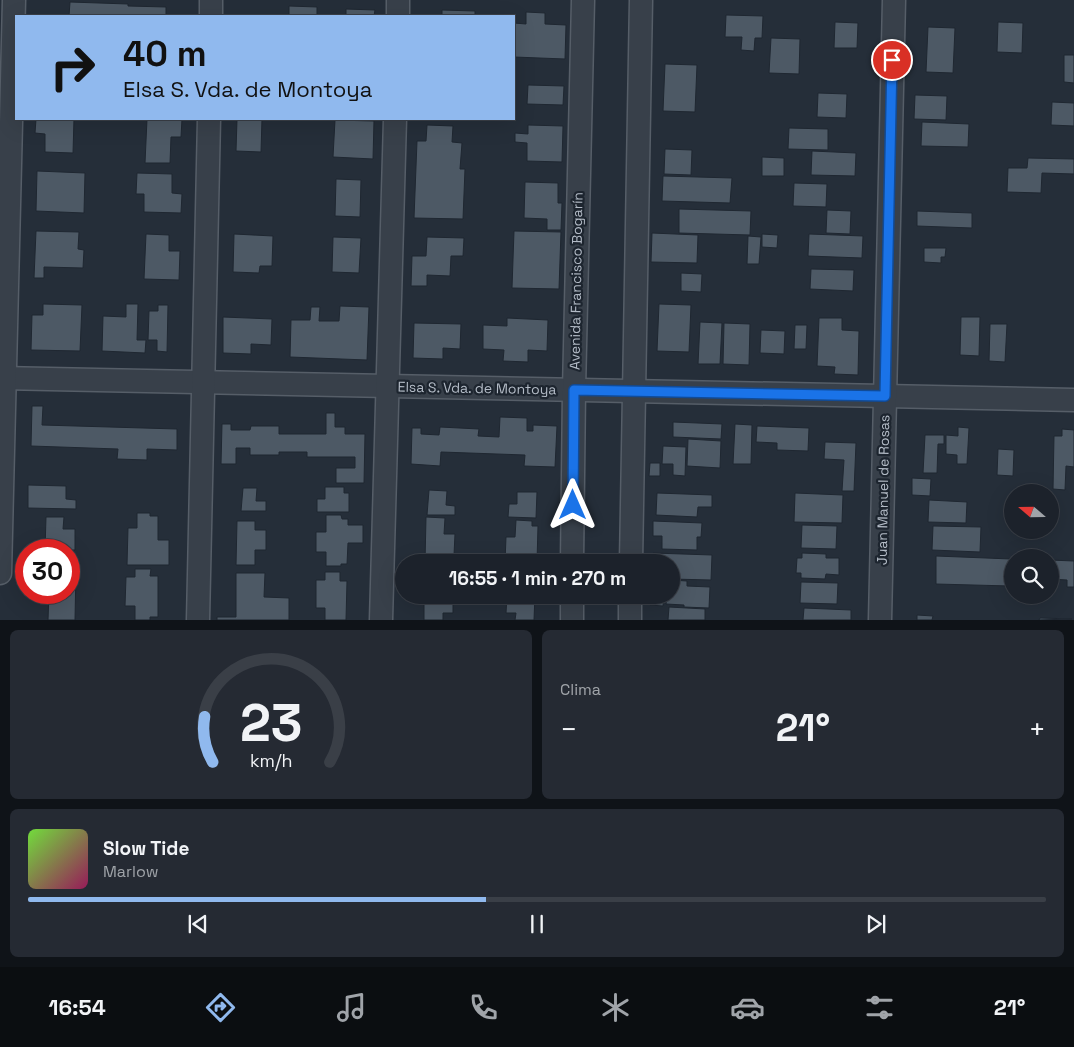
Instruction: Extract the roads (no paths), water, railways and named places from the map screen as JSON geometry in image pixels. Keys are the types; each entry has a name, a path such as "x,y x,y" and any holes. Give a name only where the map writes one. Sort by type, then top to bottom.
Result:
{"street":[{"path":"0,572 2,378 14,0"},
{"path":"211,0 211,15"},
{"path":"398,0 398,15"},
{"name":"Avenida Francisco Bogarín","path":"572,554 583,0"},
{"path":"630,554 641,0"},
{"name":"Juan Manuel de Rosas","path":"880,620 894,0"},
{"path":"198,620 209,120"},
{"path":"381,620 395,120"},
{"name":"Elsa S. Vda. de Montoya","path":"2,378 1074,400"},
{"path":"572,604 572,620"},
{"path":"630,604 630,620"}]}
